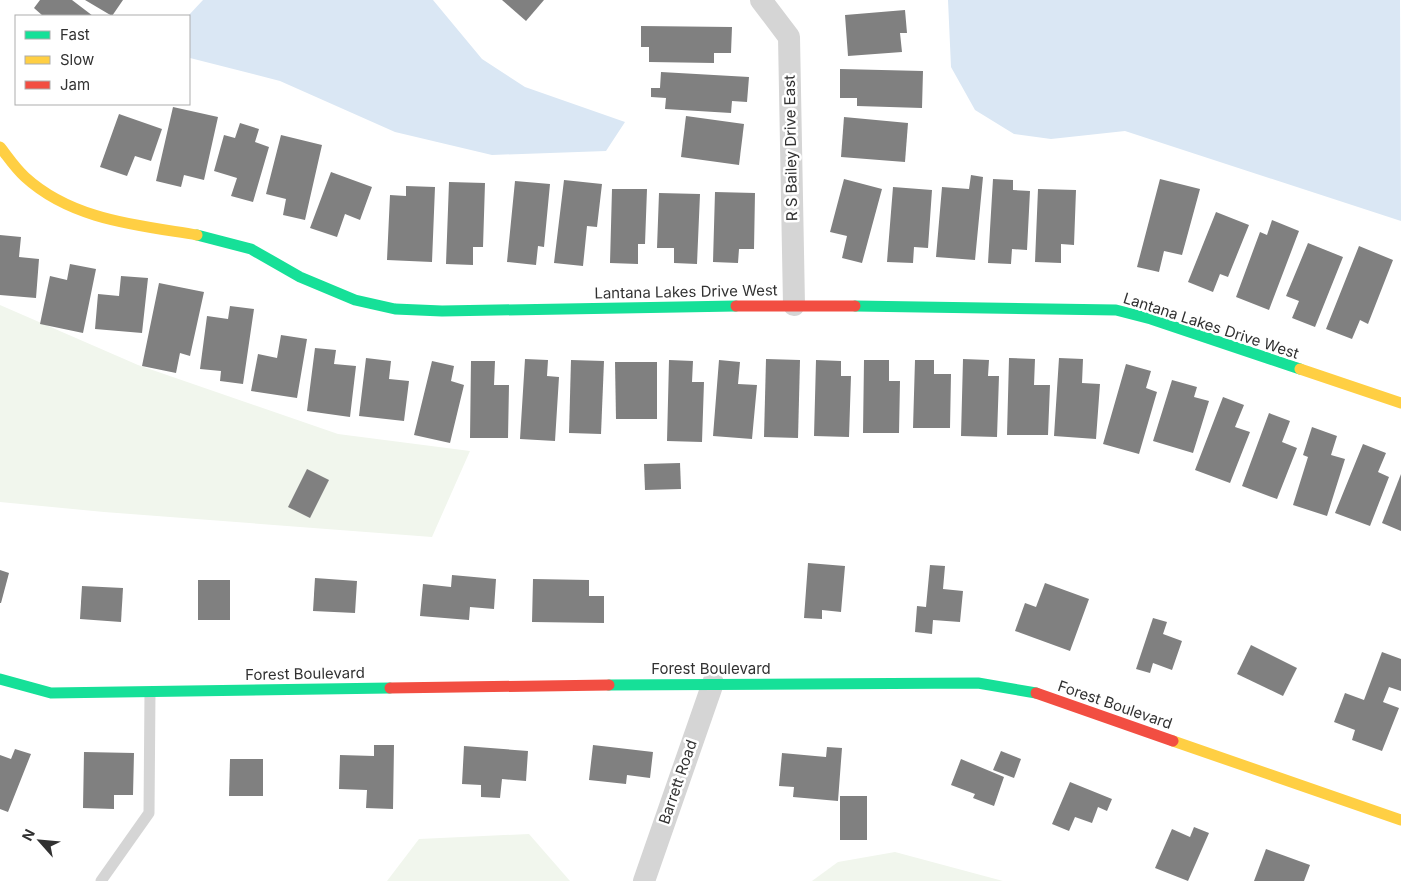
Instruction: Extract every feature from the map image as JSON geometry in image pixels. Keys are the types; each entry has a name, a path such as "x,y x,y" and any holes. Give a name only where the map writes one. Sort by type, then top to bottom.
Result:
{"street":[{"name":"R S Bailey Drive East","path":"761,0 789,37 794,305"},
{"name":"Lantana Lakes Drive West","path":"0,147 12,166 55,202 91,216 245,246 301,277 343,297 389,308 442,311 794,305 1116,310 1151,319 1401,403"},
{"name":"Forest Boulevard","path":"0,679 51,693 712,683 978,683 1030,691 1401,820"},
{"name":"Barrett Road","path":"644,881 712,683"}],"lane":[{"path":"101,881 149,813 150,692"}],"shaded area":[{"path":"203,0 433,0 482,59 525,87 625,122 606,151 492,155 395,132 280,81 190,58 189,15"},
{"path":"948,0 1400,0 1401,221 1125,131 1051,139 1014,134 975,110 951,67"},
{"path":"0,305 138,365 338,434 470,451 432,537 104,512 0,502"},
{"path":"529,834 570,881 387,881 419,839"},
{"path":"895,852 1003,881 812,881 838,862"}],"building":[{"path":"40,0 72,0 92,15 42,15 34,8"},
{"path":"85,0 123,0 113,15"},
{"path":"502,0 544,0 526,21"},
{"path":"905,10 907,33 900,33 902,52 848,56 845,15"},
{"path":"641,26 732,27 731,53 714,53 714,63 649,62 649,47 641,47"},
{"path":"840,69 923,71 922,108 857,106 857,98 840,98"},
{"path":"661,72 749,77 747,102 732,101 731,113 665,109 666,98 651,97 651,88 660,88"},
{"path":"173,107 218,117 204,180 184,175 181,187 156,181"},
{"path":"119,114 162,129 151,161 135,156 127,176 100,167"},
{"path":"686,116 744,124 739,165 681,157"},
{"path":"844,117 908,123 905,162 841,157"},
{"path":"240,123 259,129 255,142 269,147 253,202 231,196 237,178 214,171 224,135 235,138"},
{"path":"281,135 322,145 305,220 283,215 286,199 266,194"},
{"path":"331,172 372,187 360,220 345,214 337,237 310,228"},
{"path":"971,175 983,177 975,260 936,257 942,187 969,189"},
{"path":"844,179 882,189 862,263 842,258 847,236 830,232"},
{"path":"993,179 1013,180 1013,190 1030,191 1027,250 1012,249 1011,264 988,263"},
{"path":"1160,179 1200,189 1182,255 1164,251 1159,272 1137,267"},
{"path":"564,180 602,184 597,227 587,226 583,266 554,263"},
{"path":"515,181 550,184 544,247 538,246 536,265 507,262"},
{"path":"449,182 485,183 483,247 473,247 473,265 446,264"},
{"path":"406,186 435,187 432,262 387,260 390,195 406,196"},
{"path":"893,187 932,190 928,248 914,247 913,263 887,262"},
{"path":"612,189 647,189 645,244 638,244 638,264 610,263"},
{"path":"1038,189 1076,190 1074,245 1061,244 1061,263 1035,262"},
{"path":"715,192 755,193 754,249 739,249 738,263 713,262"},
{"path":"659,193 700,194 697,264 674,263 674,248 657,248"},
{"path":"1216,212 1249,225 1228,277 1220,274 1213,292 1188,282"},
{"path":"1272,220 1299,231 1269,310 1236,297 1260,232 1267,235"},
{"path":"0,235 21,237 19,257 39,259 36,298 0,295"},
{"path":"1308,243 1343,257 1315,327 1292,318 1299,301 1286,296"},
{"path":"1359,246 1393,260 1368,324 1360,320 1352,339 1326,329"},
{"path":"70,264 96,269 83,333 40,324 50,276 67,280"},
{"path":"121,276 148,278 142,333 95,329 98,294 119,296"},
{"path":"159,283 204,292 190,356 180,353 176,373 142,366"},
{"path":"230,306 254,309 243,384 220,381 221,371 200,369 207,316 228,319"},
{"path":"281,335 307,339 297,398 251,391 258,354 277,358"},
{"path":"315,348 336,350 334,364 356,366 350,417 307,411"},
{"path":"366,358 391,361 389,379 409,381 404,421 359,416"},
{"path":"1009,358 1035,359 1034,385 1050,385 1048,435 1007,435"},
{"path":"1059,358 1083,359 1082,383 1100,384 1096,439 1054,436"},
{"path":"525,359 548,360 547,376 559,377 555,441 520,439"},
{"path":"766,359 800,360 798,438 764,437"},
{"path":"963,359 989,360 988,376 999,376 997,437 961,436"},
{"path":"571,360 604,361 601,434 569,433"},
{"path":"669,360 693,361 692,382 704,382 702,442 667,441"},
{"path":"719,360 740,362 738,384 757,385 752,439 713,436"},
{"path":"816,360 841,361 841,376 851,376 849,437 814,436"},
{"path":"864,360 889,360 889,381 900,381 899,433 863,433"},
{"path":"915,360 934,360 934,374 951,374 950,428 913,428"},
{"path":"432,361 454,366 451,381 464,385 450,443 414,435"},
{"path":"471,361 495,361 494,385 509,385 508,438 470,438"},
{"path":"615,362 657,362 657,419 616,419"},
{"path":"1126,364 1151,371 1146,388 1157,392 1139,454 1103,444"},
{"path":"1172,380 1197,387 1194,397 1209,401 1193,453 1153,441"},
{"path":"1223,397 1244,405 1235,427 1250,432 1230,483 1195,470"},
{"path":"1269,413 1290,421 1282,442 1297,448 1277,499 1242,486"},
{"path":"1312,427 1337,436 1331,455 1345,459 1327,516 1293,505 1308,457 1303,455"},
{"path":"1363,444 1386,453 1378,472 1389,477 1370,526 1335,513"},
{"path":"680,463 681,489 645,490 644,464"},
{"path":"307,469 329,480 310,518 288,507"},
{"path":"1401,474 1401,531 1382,523"},
{"path":"808,563 845,566 841,612 822,610 822,619 804,618"},
{"path":"930,565 945,566 943,589 963,591 960,622 933,620 932,634 915,632 917,606 926,607"},
{"path":"0,570 9,573 1,603 0,603"},
{"path":"452,575 496,579 494,609 470,607 469,620 420,616 423,584 451,587"},
{"path":"315,578 357,581 355,613 313,611"},
{"path":"533,579 589,580 589,596 604,596 604,623 532,622"},
{"path":"198,580 230,580 230,620 198,620"},
{"path":"1045,583 1089,599 1070,651 1015,631 1025,603 1036,607"},
{"path":"82,586 123,588 121,622 80,619"},
{"path":"1153,618 1167,622 1163,634 1182,641 1172,670 1153,663 1150,673 1136,669"},
{"path":"1251,645 1297,668 1283,696 1237,674"},
{"path":"1382,652 1401,659 1401,691 1389,687 1383,702 1399,708 1382,751 1352,740 1355,730 1334,722 1345,693 1364,700"},
{"path":"374,745 394,745 393,809 366,808 367,790 339,789 340,755 374,756"},
{"path":"593,745 653,752 650,778 627,775 626,784 589,780"},
{"path":"464,746 528,751 526,781 502,779 500,798 481,797 481,785 462,784"},
{"path":"827,747 842,748 838,801 793,797 794,787 779,786 782,753 826,757"},
{"path":"15,749 31,754 8,812 0,809 0,755 11,759"},
{"path":"1001,751 1021,759 1014,778 993,770"},
{"path":"84,752 134,753 133,795 114,795 114,809 83,808"},
{"path":"230,759 263,759 263,796 229,796"},
{"path":"961,759 1004,777 994,806 973,798 975,794 951,785"},
{"path":"1070,782 1112,799 1107,811 1098,807 1092,823 1075,817 1069,831 1052,824"},
{"path":"840,796 867,796 867,840 840,840"},
{"path":"1194,827 1209,833 1188,881 1155,868 1172,829 1190,837"},
{"path":"1266,849 1310,865 1304,881 1254,881"}],"traffic: fast":[{"path":"197,235 251,249 300,277 355,300 395,309 442,311 736,306"},
{"path":"855,306 1116,310 1151,319 1300,369"},
{"path":"0,679 51,693 390,688"},
{"path":"609,685 978,683 1036,693"}],"traffic: slow":[{"path":"0,147 25,177 63,203 84,212 129,224 197,235"},
{"path":"1300,369 1401,403"},
{"path":"1173,741 1401,820"}],"traffic: jam":[{"path":"736,306 855,306"},
{"path":"390,688 609,685"},
{"path":"1036,693 1173,741"}]}
